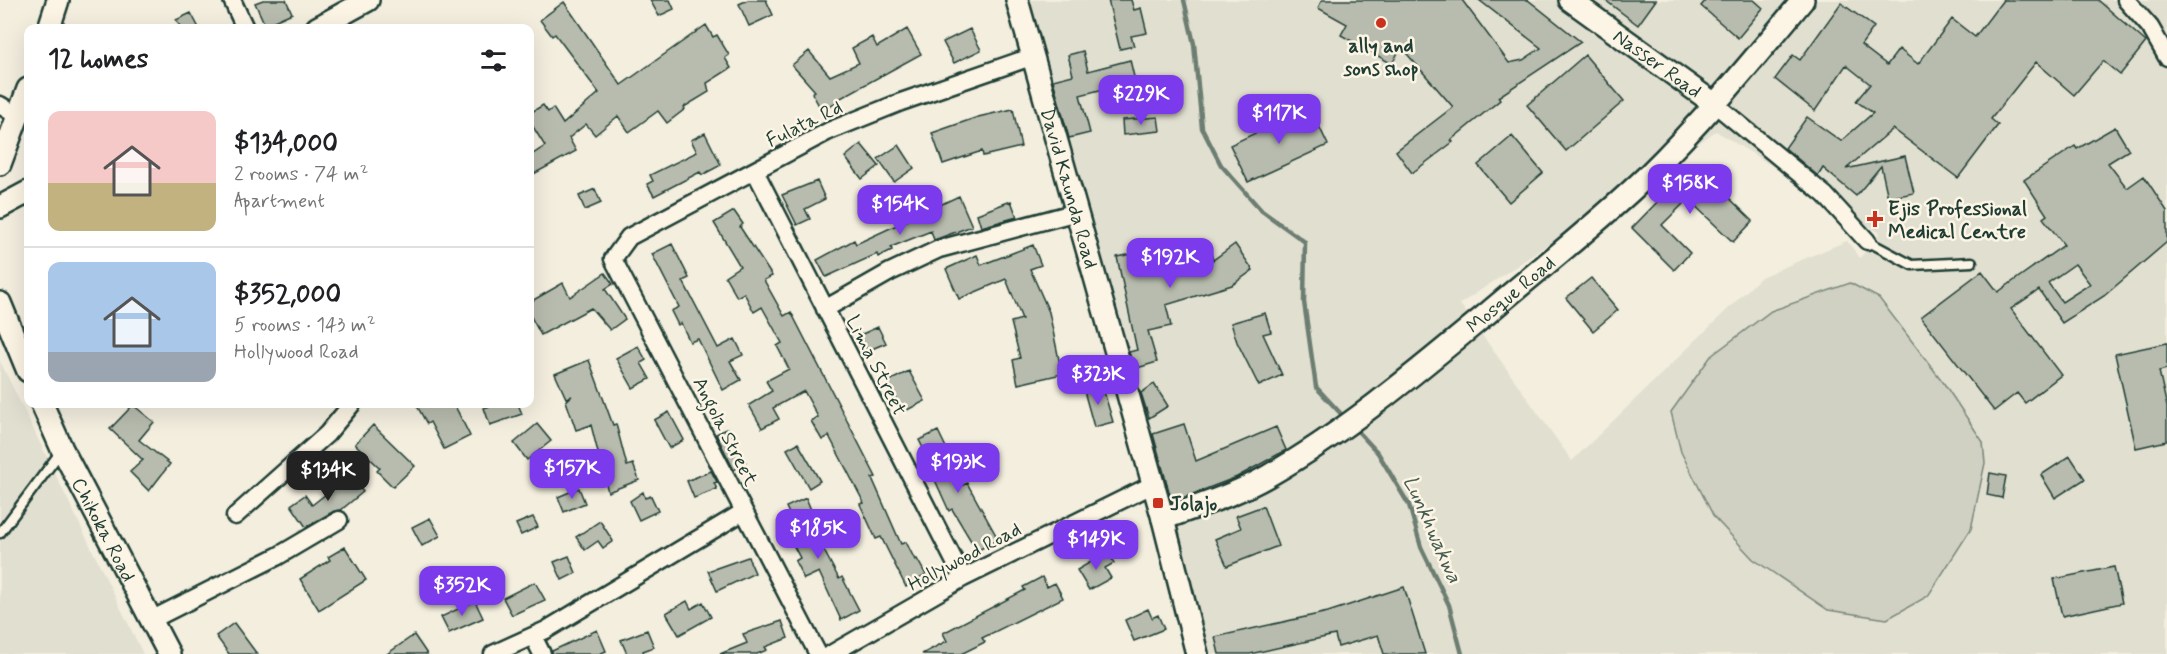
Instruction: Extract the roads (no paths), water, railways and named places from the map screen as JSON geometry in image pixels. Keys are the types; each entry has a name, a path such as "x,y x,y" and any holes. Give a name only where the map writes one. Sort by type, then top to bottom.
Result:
{"street":[{"path":"50,24 58,0"},
{"path":"232,0 243,24"},
{"path":"324,24 368,0"},
{"name":"David Kaunda Road","path":"1017,0 1031,57 1163,519 1197,654"},
{"name":"Nasser Road","path":"1570,0 1716,105"},
{"name":"Mosque Road","path":"1163,519 1230,494 1267,477 1334,435 1440,353 1586,231 1646,176 1716,105 1803,0"},
{"path":"2126,0 2150,27 2167,57"},
{"name":"Fulata Rd","path":"614,259 629,237 839,127 901,102 1031,57"},
{"path":"0,164 24,101"},
{"path":"0,105 19,117"},
{"path":"1716,105 1826,195 1867,241"},
{"name":"Lima Street","path":"755,171 963,578"},
{"path":"0,207 24,194"},
{"path":"825,309 890,272 939,249 1077,212"},
{"name":"Angola Street","path":"614,259 818,654"},
{"path":"0,303 24,361"},
{"name":"Chikoka Road","path":"44,408 62,449 169,654"},
{"path":"235,516 327,435 349,408"},
{"name":"Hollywood Road","path":"831,654 963,578 1152,485"},
{"path":"493,654 533,636 744,512"},
{"path":"151,620 278,556 339,520"},
{"path":"533,636 542,654"}],"lane":[{"path":"1867,241 1912,265 1972,262"},
{"path":"0,533 62,449"}],"waterway":[{"name":"Lunkhwakwa","path":"1184,0 1194,44 1202,128 1221,165 1262,211 1305,242 1304,302 1316,387 1343,416"},
{"name":"Lunkhwakwa","path":"1354,427 1378,453 1409,505 1421,547 1449,605 1462,654"}],"place":[{"name":"ally and sons shop","path":"1381,23"},
{"name":"Ejis Professional Medical Centre","path":"1875,219"},
{"name":"Jolajo","path":"1158,503"}]}
